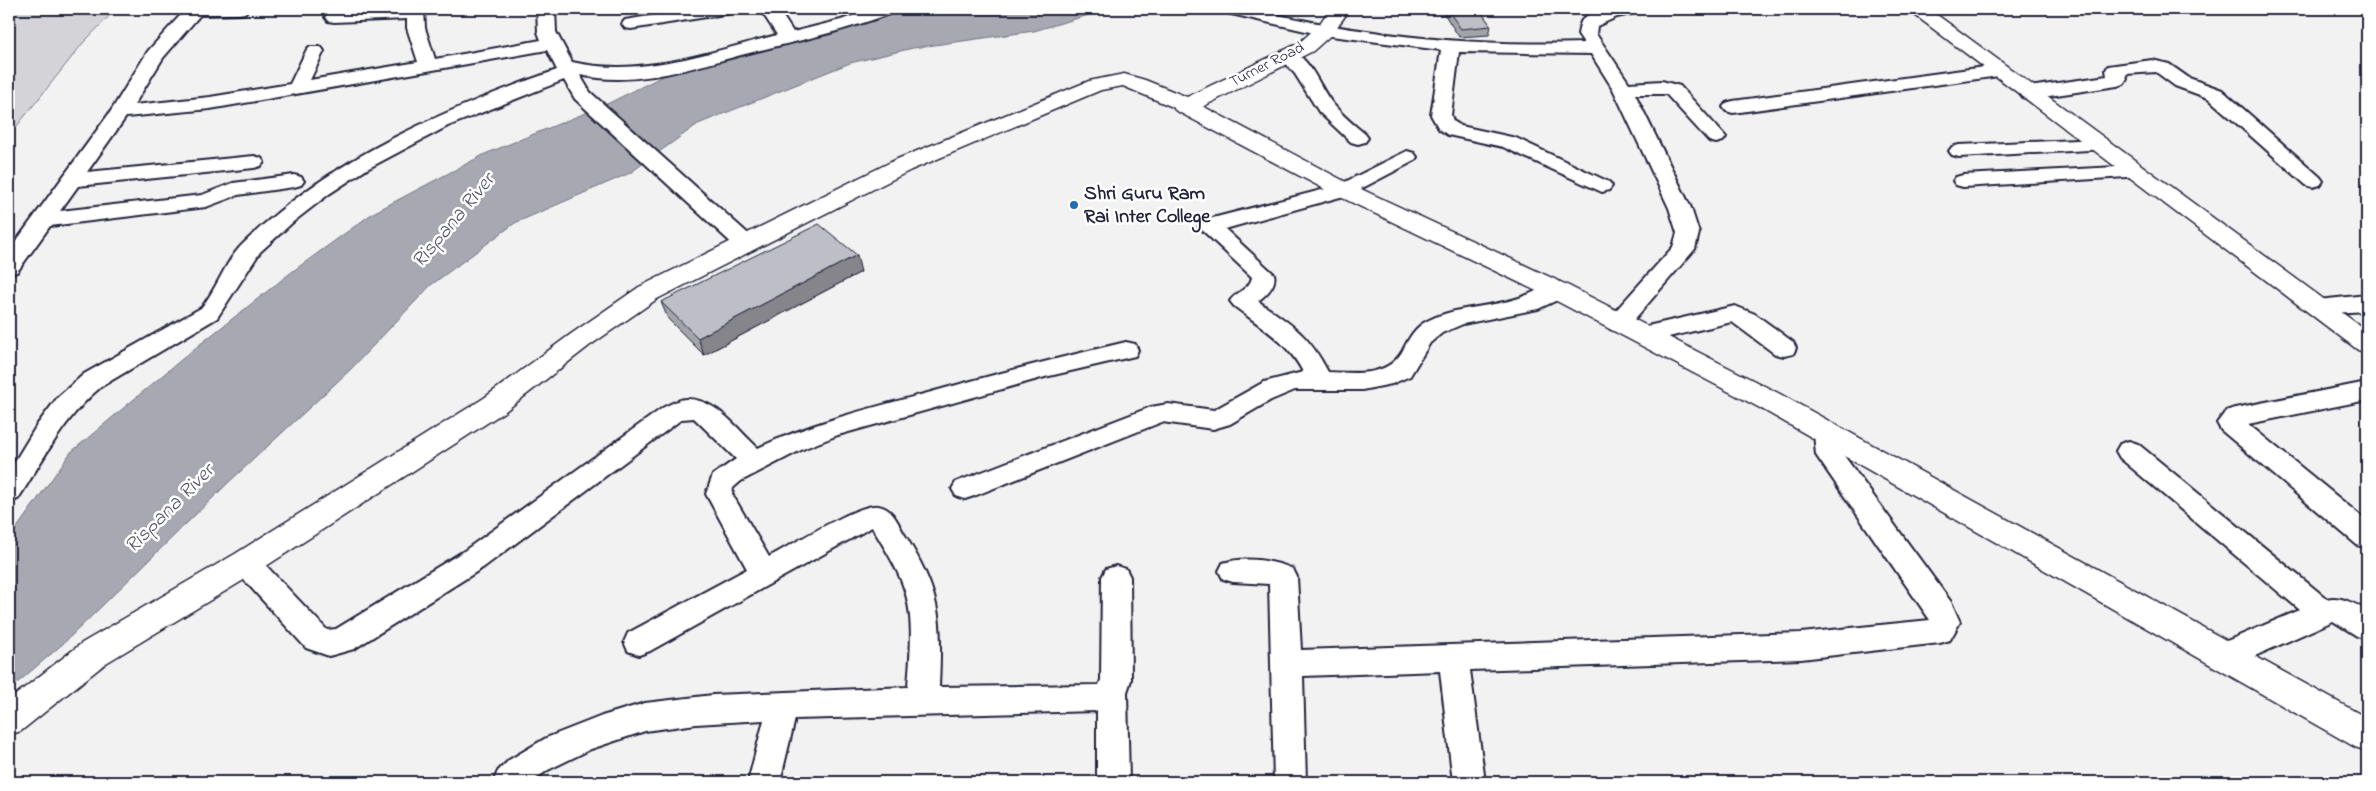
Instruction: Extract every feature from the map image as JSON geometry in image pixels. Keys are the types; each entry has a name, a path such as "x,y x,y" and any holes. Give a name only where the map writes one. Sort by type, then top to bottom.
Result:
{"street":[{"path":"9,267 120,112 155,55 195,10 239,9"},
{"path":"546,9 547,32 552,44 582,95 594,108 746,244"},
{"path":"631,24 725,9"},
{"path":"769,9 788,38"},
{"path":"9,492 64,405 76,392 93,380 209,313 219,300 234,269 251,248 323,189 393,147 460,114 566,69 615,74 653,71 847,24 886,9"},
{"path":"1233,9 1325,30 1400,42 1516,50 1598,48"},
{"name":"Turner Road","path":"1183,105 1188,105 1306,47 1325,30 1340,9"},
{"path":"1618,323 1684,249 1688,233 1680,208 1623,89 1598,48 1587,34 1589,23 1611,13 1629,9"},
{"path":"1917,9 2367,344"},
{"path":"334,17 415,11 416,28 428,65"},
{"path":"120,112 210,103 552,44"},
{"path":"1451,46 1441,114 1443,122 1448,128 1509,142 1602,186"},
{"path":"297,88 315,51"},
{"path":"1288,56 1306,73 1317,96 1328,110 1358,138"},
{"path":"2029,92 2116,80 2118,79 2115,70 2119,69 2152,66 2162,68 2182,82 2215,94 2313,180"},
{"path":"1733,106 1999,70"},
{"path":"9,720 94,654 246,563 494,405 580,340 648,293 903,165 1096,85 1124,80 1138,84 1183,105 1344,190 1558,291 1644,335 1827,433 2226,655 2367,736"},
{"path":"1623,89 1662,87 1673,90 1716,137"},
{"path":"1958,151 2100,145"},
{"path":"1320,381 1306,353 1295,340 1242,301 1259,289 1264,278 1263,274 1209,226 1344,190 1407,157"},
{"path":"72,180 254,162"},
{"path":"1963,181 2136,172"},
{"path":"43,220 206,201 233,189 294,181"},
{"path":"965,489 1145,417 1175,412 1201,420 1212,421 1285,383 1372,381 1395,374 1407,364 1420,338 1432,328 1464,316 1514,308 1558,291"},
{"path":"2316,306 2367,303"},
{"path":"1644,335 1735,314 1747,320 1784,348"},
{"path":"764,574 719,494 719,488 727,477 796,441 831,428 1045,369 1126,350"},
{"path":"2367,391 2235,417 2230,424 2367,537"},
{"path":"246,563 317,639 329,643 357,633 474,559 673,413 685,408 702,410 755,461"},
{"path":"1287,659 1299,663 1801,646 1940,631 1944,622 1941,610 1828,456 1827,433"},
{"path":"2129,451 2323,612"},
{"path":"639,642 866,518 877,516 882,520 911,570 922,599 924,631 923,699"},
{"path":"1233,571 1274,573 1283,578 1290,782"},
{"path":"1113,782 1112,692 1116,680 1116,577"},
{"path":"2226,655 2323,612 2340,610 2367,627"},
{"path":"1453,657 1469,782"},
{"path":"509,782 516,772 535,760 621,723 660,714 923,699 1100,698 1108,697 1112,692"},
{"path":"764,782 783,706"}],"shaded area":[{"path":"9,9 116,9 83,43 9,136"}],"water":[{"name":"Rispana River","path":"890,9 1109,9 1034,31 913,48 850,63 698,124 630,173 515,223 431,285 350,370 228,483 65,642 9,690 9,539 71,452 194,349 293,271 373,213 485,154 605,105 663,76 790,40 837,31"}],"building":[{"path":"1447,9 1479,9 1491,26 1461,29"},
{"path":"819,224 857,255 698,338 661,302"}],"place":[{"name":"Shri Guru Ram Rai Inter College","path":"1074,205"}]}
